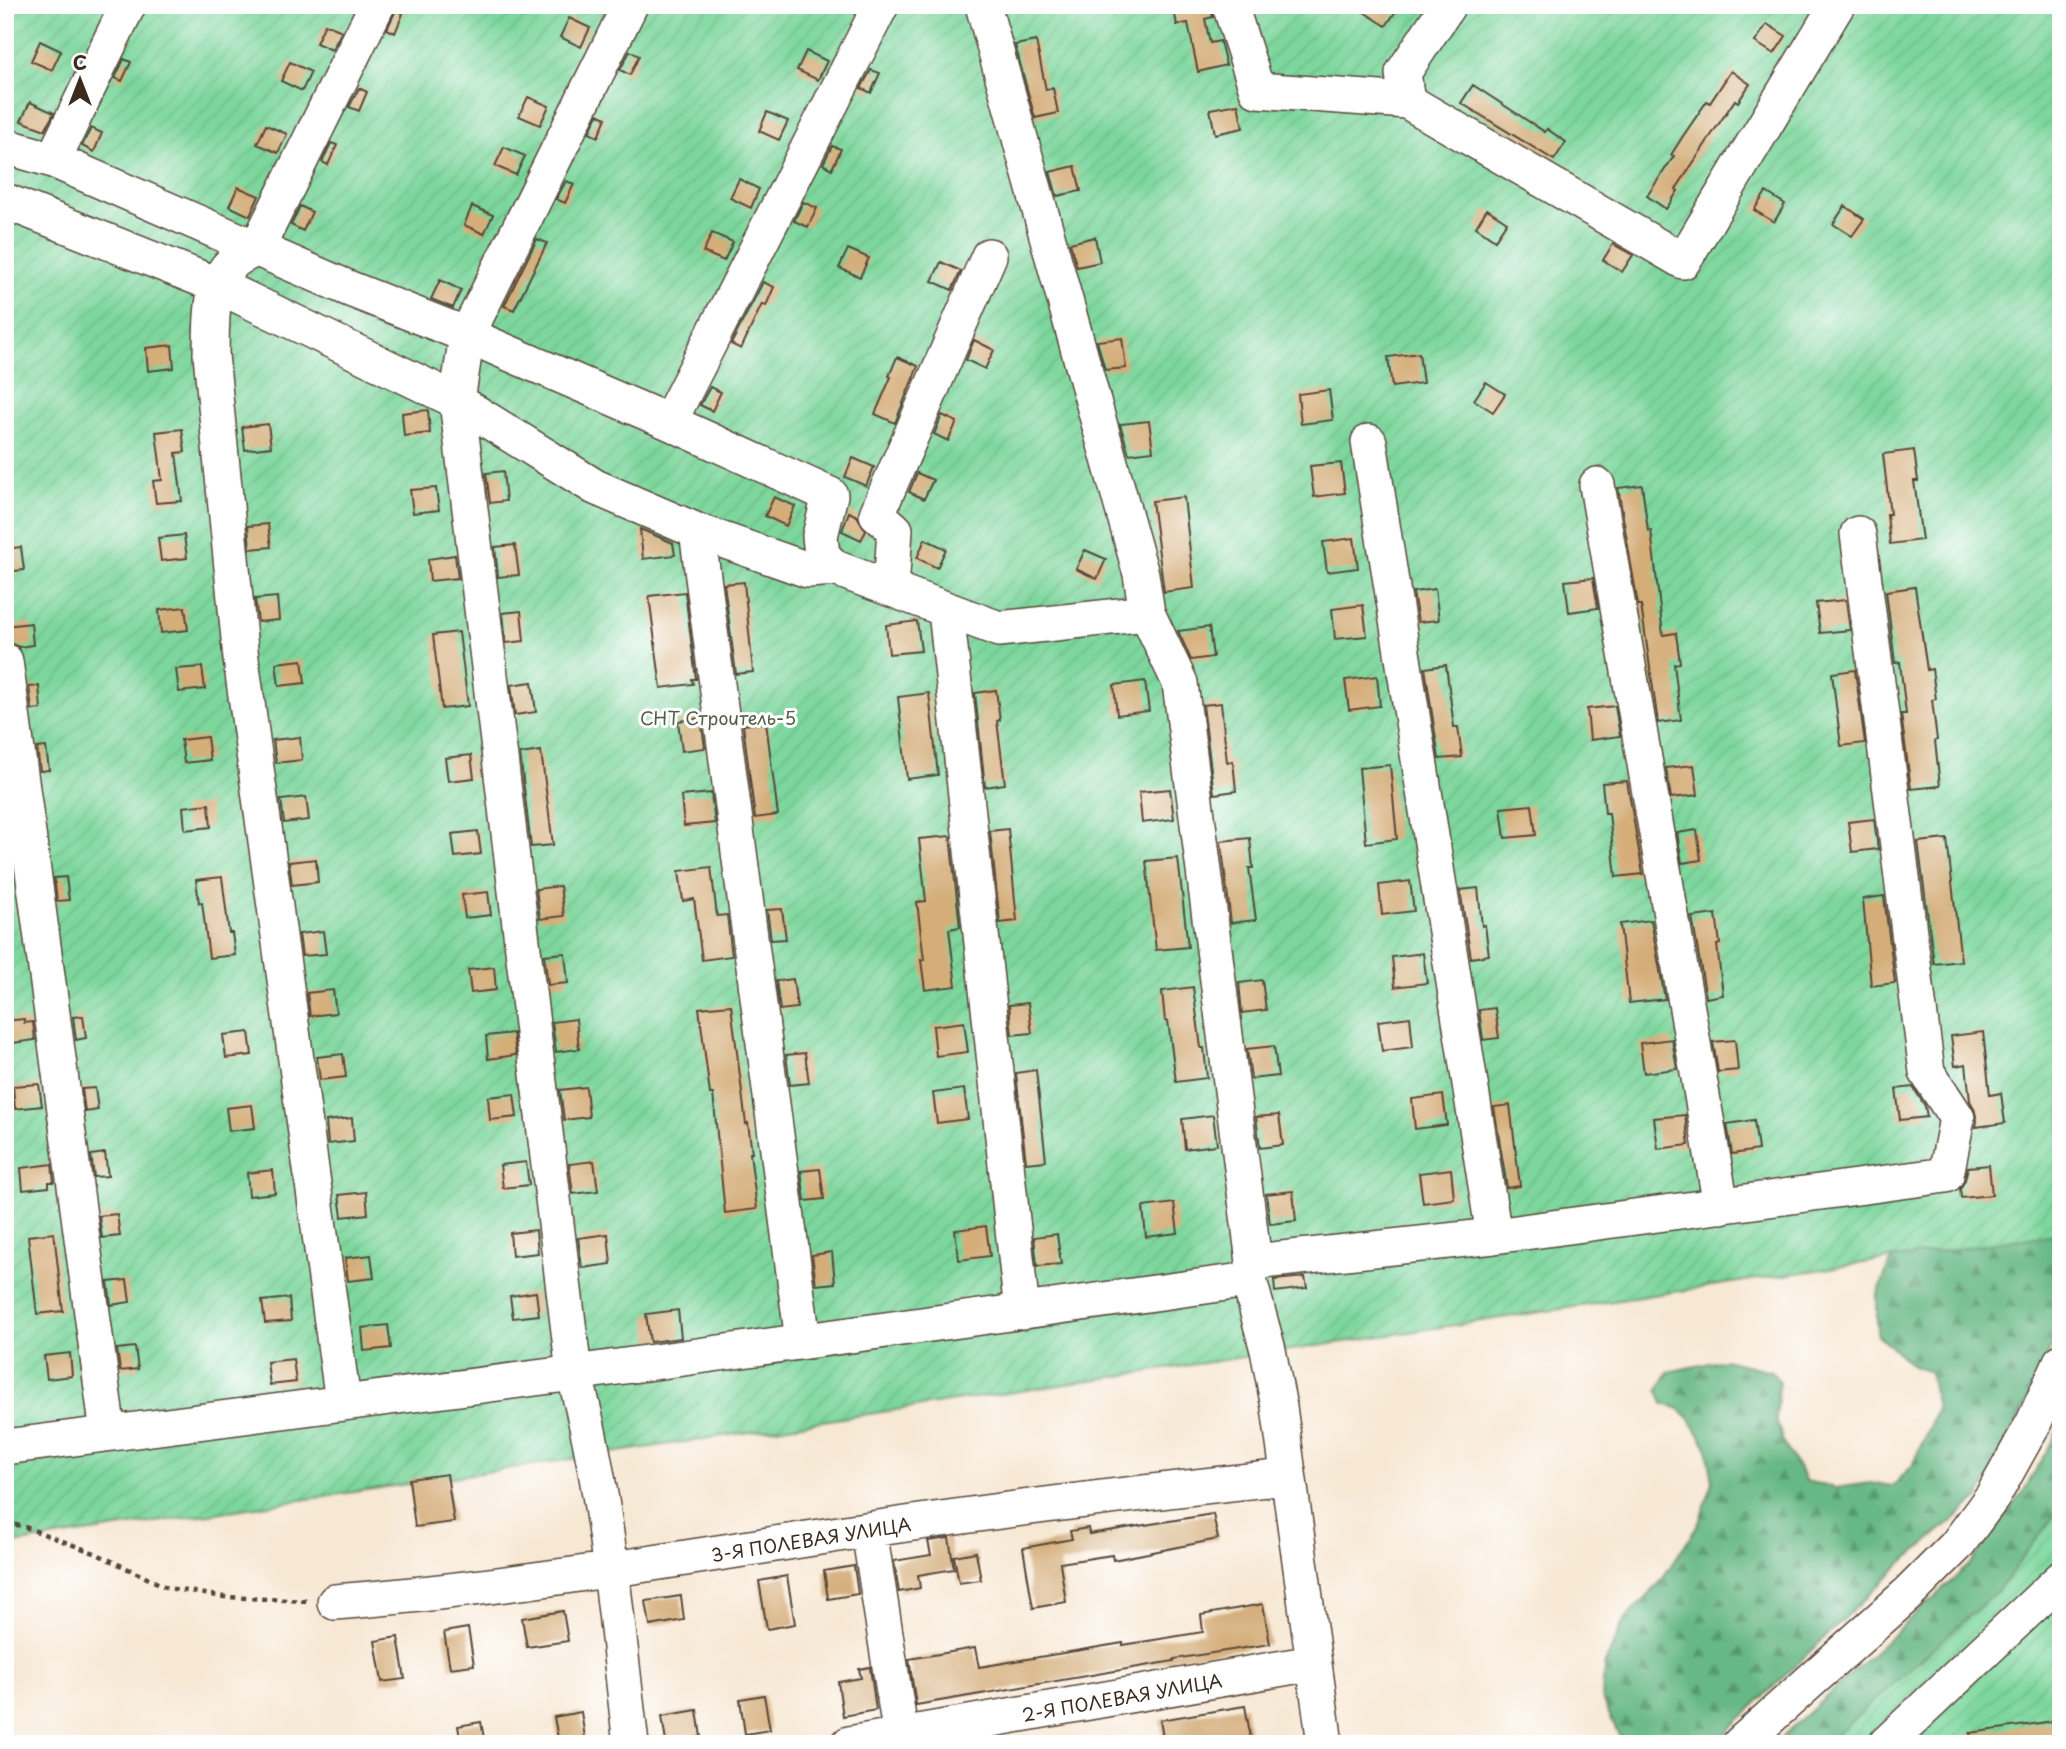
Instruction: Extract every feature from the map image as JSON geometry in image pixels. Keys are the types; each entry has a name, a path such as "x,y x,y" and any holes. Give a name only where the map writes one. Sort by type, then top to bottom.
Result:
{"street":[{"path":"53,160 128,5"},
{"path":"343,1402 241,659 211,355 212,312 217,285 234,262 257,247 377,5"},
{"path":"631,5 467,335 457,401 574,1373 589,1426 631,1744"},
{"path":"669,422 881,5"},
{"path":"984,5 1141,574 1147,613 1180,683 1252,1271 1279,1407 1286,1477 1325,1744"},
{"path":"1230,5 1257,90 1407,100 1683,261 1837,5"},
{"path":"1407,100 1403,74 1448,5"},
{"path":"5,146 53,160 350,289 467,335 830,495 820,536 822,555 835,568 999,629 1147,613"},
{"path":"5,201 217,285 457,401 595,487 697,531 808,570 835,568"},
{"path":"891,589 895,530 877,514 989,256"},
{"path":"1369,442 1494,1236"},
{"path":"1597,485 1721,1206"},
{"path":"697,531 803,1341"},
{"path":"5,1447 1022,1312 1252,1271 1946,1175 1957,1118 1927,1072 1858,534"},
{"path":"946,611 1022,1312"},
{"path":"5,661 108,1433"},
{"path":"1740,1744 1909,1593 1956,1546 1993,1496 2034,1422 2061,1362"},
{"name":"3-Я ПОЛЕВАЯ УЛИЦА","path":"335,1602 610,1570 869,1530 1163,1490 1286,1477"},
{"path":"869,1530 901,1740"},
{"path":"1886,1744 2061,1579"},
{"name":"2-Я ПОЛЕВАЯ УЛИЦА","path":"849,1744 901,1740 1312,1663"}],"path":[{"path":"5,1523 22,1526 97,1555 168,1588 224,1597 335,1602"}],"green space":[{"name":"СНТ Строитель-5","path":"5,5 2061,5 2061,1233 5,1545"},
{"path":"2061,1127 2061,1323 2041,1372 1979,1498 1903,1562 1714,1744 1629,1744 1619,1735 1602,1699 1604,1666 1624,1620 1658,1585 1698,1525 1713,1482 1707,1447 1689,1418 1678,1408 1663,1404 1658,1390 1668,1372 1724,1360 1771,1371 1779,1381 1776,1418 1783,1442 1806,1481 1835,1488 1870,1483 1893,1486 1912,1466 1937,1409 1930,1372 1913,1366 1877,1334 1877,1297 1888,1267 1911,1224"},
{"path":"2061,1420 2061,1524 1855,1744 1775,1744 1970,1564 2022,1494 2054,1438"},
{"path":"2061,1507 2061,1744 1826,1744 1998,1590"}],"building":[{"path":"1173,5 1210,5 1213,17 1205,19 1210,43 1220,41 1226,65 1198,72 1188,23 1177,25"},
{"path":"1353,5 1400,5 1386,26"},
{"path":"396,10 403,14 395,33 387,29"},
{"path":"569,18 590,28 581,47 560,37"},
{"path":"325,24 342,31 332,50 316,43"},
{"path":"1767,24 1786,36 1774,54 1755,42"},
{"path":"40,41 61,51 52,70 31,61"},
{"path":"1036,41 1046,90 1053,88 1058,113 1035,118 1015,45"},
{"path":"630,51 639,56 630,75 620,70"},
{"path":"806,51 827,61 818,80 797,70"},
{"path":"124,59 131,62 122,81 115,78"},
{"path":"290,62 311,72 302,91 281,81"},
{"path":"871,70 880,73 871,93 861,88"},
{"path":"1731,71 1750,84 1738,102 1735,100 1714,131 1666,209 1647,196 1674,156 1671,155 1683,136 1707,101 1710,103"},
{"path":"1473,85 1545,132 1547,129 1566,142 1554,160 1461,103"},
{"path":"359,88 367,92 359,111 349,107"},
{"path":"528,97 549,106 540,125 519,116"},
{"path":"30,102 54,113 45,130 21,121"},
{"path":"1238,104 1243,128 1215,134 1210,109"},
{"path":"767,112 788,121 779,140 759,131"},
{"path":"598,114 606,118 598,137 589,133"},
{"path":"266,125 287,134 278,153 257,144"},
{"path":"91,128 102,133 94,152 82,146"},
{"path":"331,143 337,145 328,165 322,162"},
{"path":"832,146 841,149 832,169 823,164"},
{"path":"504,147 525,156 516,175 495,166"},
{"path":"1075,166 1081,191 1057,196 1050,172"},
{"path":"739,179 759,189 751,208 730,198"},
{"path":"566,181 574,184 565,203 556,199"},
{"path":"238,187 259,196 250,216 229,206"},
{"path":"1766,192 1785,204 1774,222 1754,210"},
{"path":"803,202 817,208 808,227 794,221"},
{"path":"300,206 312,212 303,231 291,225"},
{"path":"472,206 493,215 484,234 464,225"},
{"path":"1845,206 1864,219 1852,236 1833,224"},
{"path":"1487,209 1507,222 1495,240 1476,227"},
{"path":"712,233 733,242 724,261 703,252"},
{"path":"1095,237 1100,262 1077,267 1070,243"},
{"path":"537,239 547,243 514,310 504,306"},
{"path":"1613,244 1633,255 1622,272 1603,260"},
{"path":"848,249 869,258 860,277 839,268"},
{"path":"941,262 961,271 952,290 932,281"},
{"path":"440,280 461,290 453,308 431,299"},
{"path":"763,282 774,287 766,306 762,304 741,349 731,344"},
{"path":"1122,338 1126,368 1105,370 1097,341"},
{"path":"974,340 994,350 985,369 966,360"},
{"path":"172,345 174,368 148,371 146,348"},
{"path":"1419,353 1423,383 1392,387 1388,357"},
{"path":"897,357 918,366 895,423 875,414"},
{"path":"1486,382 1505,394 1493,412 1474,400"},
{"path":"710,387 721,392 712,411 700,405"},
{"path":"1329,390 1333,420 1301,424 1298,394"},
{"path":"428,410 430,433 404,436 402,413"},
{"path":"942,415 957,422 948,441 934,434"},
{"path":"1149,421 1153,451 1129,454 1120,424"},
{"path":"268,424 271,447 245,450 242,427"},
{"path":"182,429 185,452 176,453 182,501 156,503 153,481 162,480 156,432"},
{"path":"1914,450 1918,481 1914,481 1922,540 1890,544 1887,514 1890,514 1883,454"},
{"path":"853,458 874,467 866,486 845,477"},
{"path":"1341,463 1345,493 1314,497 1310,466"},
{"path":"503,471 506,501 490,503 486,473"},
{"path":"917,473 933,480 924,499 909,492"},
{"path":"1642,485 1648,531 1651,530 1663,635 1676,633 1680,663 1674,664 1681,720 1658,723 1641,605 1638,605 1618,488"},
{"path":"436,488 439,510 413,513 410,490"},
{"path":"774,497 795,506 786,526 765,516"},
{"path":"1184,497 1194,588 1164,592 1152,501"},
{"path":"849,512 857,516 866,531 861,540 842,531"},
{"path":"268,524 271,547 250,549 248,526"},
{"path":"640,529 673,543 675,555 643,559"},
{"path":"184,535 187,558 161,561 158,538"},
{"path":"1354,538 1358,568 1327,572 1323,542"},
{"path":"925,539 946,549 937,568 917,558"},
{"path":"515,545 519,575 498,577 495,547"},
{"path":"21,547 24,570 5,572 5,549"},
{"path":"1085,550 1106,559 1097,579 1076,569"},
{"path":"455,555 458,578 430,581 428,559"},
{"path":"1593,578 1598,608 1569,612 1565,581"},
{"path":"744,582 753,672 736,674 724,584"},
{"path":"1915,587 1927,670 1932,669 1936,699 1932,700 1940,786 1911,789 1901,714 1906,714 1900,662 1895,663 1886,591"},
{"path":"1435,589 1439,620 1418,622 1413,592"},
{"path":"685,592 696,679 692,679 693,684 661,688 649,596"},
{"path":"277,597 279,620 258,622 255,599"},
{"path":"1846,600 1850,630 1820,633 1816,603"},
{"path":"1363,605 1367,636 1335,639 1332,609"},
{"path":"185,607 188,630 161,633 159,610"},
{"path":"521,611 524,641 506,643 503,613"},
{"path":"917,621 921,651 889,654 886,625"},
{"path":"31,623 33,645 19,647 7,642 5,626"},
{"path":"1209,627 1213,657 1191,660 1178,631"},
{"path":"459,632 468,706 442,709 433,635"},
{"path":"302,660 305,683 279,686 276,663"},
{"path":"1446,665 1454,727 1458,727 1462,757 1439,759 1425,668"},
{"path":"202,667 205,689 179,692 176,669"},
{"path":"1855,670 1865,743 1841,746 1832,673"},
{"path":"1377,676 1380,706 1349,710 1345,680"},
{"path":"1145,681 1149,711 1117,715 1114,685"},
{"path":"532,682 536,712 515,715 511,685"},
{"path":"39,686 41,709 32,710 29,687"},
{"path":"996,690 1005,784 985,787 975,693"},
{"path":"929,693 938,775 907,779 898,697"},
{"path":"1221,703 1227,762 1233,761 1236,791 1214,794 1203,705"},
{"path":"1615,706 1620,736 1590,740 1587,709"},
{"path":"701,718 705,748 682,751 678,721"},
{"path":"766,722 778,815 755,818 743,725"},
{"path":"207,737 210,760 184,763 181,740"},
{"path":"300,737 302,760 276,763 273,740"},
{"path":"46,747 49,770 40,771 37,748"},
{"path":"541,751 553,845 531,847 520,754"},
{"path":"471,755 474,778 448,781 445,758"},
{"path":"1390,765 1397,839 1366,843 1359,768"},
{"path":"1694,765 1698,795 1671,798 1666,768"},
{"path":"1627,781 1643,874 1616,877 1609,813 1605,813 1602,783"},
{"path":"1170,789 1174,819 1142,823 1139,792"},
{"path":"711,793 715,823 684,826 681,796"},
{"path":"306,797 309,820 284,823 281,800"},
{"path":"209,804 211,827 185,830 183,807"},
{"path":"1532,805 1536,835 1505,838 1501,808"},
{"path":"1874,819 1878,849 1852,852 1848,822"},
{"path":"1008,829 1017,921 1000,923 990,831"},
{"path":"1697,830 1701,860 1682,863 1677,833"},
{"path":"478,831 481,854 455,857 452,834"},
{"path":"950,836 960,927 949,929 956,986 925,990 917,902 926,901 919,839"},
{"path":"1250,838 1253,868 1249,868 1256,920 1231,923 1221,841"},
{"path":"1947,839 1961,961 1934,964 1918,842"},
{"path":"1178,858 1188,947 1156,950 1146,861"},
{"path":"316,859 318,882 292,885 289,862"},
{"path":"711,867 717,916 727,915 732,956 702,960 694,899 683,901 679,871"},
{"path":"66,877 69,900 57,901 54,878"},
{"path":"222,877 229,933 232,933 235,955 209,958 202,902 199,903 196,880"},
{"path":"1410,881 1414,911 1382,915 1379,885"},
{"path":"560,886 564,916 540,919 536,889"},
{"path":"1478,888 1482,926 1485,925 1489,955 1471,958 1460,890"},
{"path":"488,892 491,915 465,918 462,895"},
{"path":"1884,896 1895,983 1871,986 1863,899"},
{"path":"782,909 786,939 771,940 767,910"},
{"path":"1716,914 1723,995 1706,998 1692,917"},
{"path":"1651,920 1665,999 1629,1003 1620,924"},
{"path":"323,931 326,954 302,956 299,934"},
{"path":"565,953 568,983 548,985 544,955"},
{"path":"1423,953 1427,983 1395,987 1392,957"},
{"path":"494,967 496,990 471,993 468,970"},
{"path":"793,979 797,1008 780,1010 776,981"},
{"path":"1262,980 1266,1010 1242,1013 1239,983"},
{"path":"1193,987 1207,1078 1176,1082 1162,991"},
{"path":"333,990 336,1013 310,1016 307,993"},
{"path":"1028,1003 1032,1033 1012,1035 1009,1005"},
{"path":"731,1005 752,1153 757,1209 725,1213 713,1094 710,1094 699,1008"},
{"path":"1495,1008 1499,1038 1483,1040 1479,1010"},
{"path":"83,1016 86,1038 76,1040 73,1017"},
{"path":"1410,1017 1413,1047 1382,1051 1378,1021"},
{"path":"24,1019 24,1023 33,1022 35,1040 5,1044 5,1021"},
{"path":"576,1019 579,1049 556,1052 552,1022"},
{"path":"964,1022 968,1052 936,1056 933,1026"},
{"path":"249,1032 252,1055 226,1058 223,1035"},
{"path":"1983,1032 1990,1095 2001,1093 2005,1123 1976,1127 1966,1064 1955,1066 1951,1036"},
{"path":"513,1033 516,1055 488,1059 486,1036"},
{"path":"1672,1039 1677,1069 1644,1073 1640,1043"},
{"path":"1735,1040 1738,1070 1718,1072 1713,1042"},
{"path":"1274,1046 1278,1076 1251,1079 1247,1049"},
{"path":"805,1053 809,1083 790,1085 786,1055"},
{"path":"343,1054 346,1077 320,1080 317,1057"},
{"path":"1036,1070 1046,1161 1026,1163 1016,1073"},
{"path":"39,1084 42,1106 15,1109 13,1086"},
{"path":"586,1087 589,1117 564,1120 560,1090"},
{"path":"1913,1087 1925,1106 1927,1117 1900,1120 1896,1089"},
{"path":"95,1088 98,1110 85,1112 82,1089"},
{"path":"964,1089 968,1119 937,1123 933,1093"},
{"path":"514,1094 517,1117 490,1120 488,1097"},
{"path":"1443,1095 1447,1125 1415,1129 1412,1099"},
{"path":"252,1105 255,1128 229,1131 226,1108"},
{"path":"1510,1105 1520,1186 1507,1188 1494,1107"},
{"path":"1213,1115 1217,1145 1185,1149 1182,1119"},
{"path":"1279,1115 1283,1145 1260,1148 1256,1117"},
{"path":"1685,1115 1689,1145 1658,1149 1654,1118"},
{"path":"352,1118 354,1141 328,1144 326,1121"},
{"path":"1754,1120 1758,1150 1732,1154 1727,1124"},
{"path":"105,1153 108,1176 94,1177 91,1155"},
{"path":"594,1161 598,1191 573,1194 569,1164"},
{"path":"526,1162 529,1185 503,1188 500,1165"},
{"path":"52,1164 54,1182 49,1182 49,1187 23,1190 21,1168"},
{"path":"1989,1165 1992,1195 1961,1198 1960,1189 1968,1167"},
{"path":"820,1169 824,1199 805,1201 801,1171"},
{"path":"1451,1169 1454,1199 1423,1203 1419,1173"},
{"path":"273,1170 275,1193 249,1196 247,1173"},
{"path":"1293,1191 1296,1221 1270,1224 1266,1194"},
{"path":"366,1192 368,1214 342,1217 339,1195"},
{"path":"1174,1203 1178,1233 1146,1237 1143,1207"},
{"path":"117,1214 120,1236 102,1238 99,1216"},
{"path":"986,1226 990,1256 959,1260 955,1230"},
{"path":"536,1230 538,1253 512,1256 510,1233"},
{"path":"54,1233 63,1311 37,1314 28,1236"},
{"path":"608,1234 611,1264 582,1268 578,1238"},
{"path":"1057,1234 1061,1264 1037,1266 1034,1237"},
{"path":"832,1252 835,1283 816,1285 812,1255"},
{"path":"371,1255 374,1278 348,1281 345,1258"},
{"path":"1305,1277 1307,1288 1275,1292 1274,1280"},
{"path":"127,1280 130,1302 111,1305 108,1282"},
{"path":"536,1292 539,1315 513,1318 510,1296"},
{"path":"289,1298 291,1321 265,1323 262,1301"},
{"path":"678,1310 681,1338 650,1342 646,1314"},
{"path":"388,1325 391,1348 364,1351 362,1328"},
{"path":"135,1347 138,1369 120,1371 117,1349"},
{"path":"70,1353 72,1376 47,1379 44,1356"},
{"path":"293,1359 296,1382 270,1385 267,1362"},
{"path":"447,1474 454,1522 415,1527 409,1479"},
{"path":"1213,1514 1218,1539 1113,1560 1112,1555 1060,1563 1066,1602 1033,1608 1023,1548 1072,1539 1070,1531 1088,1528 1089,1534"},
{"path":"949,1538 954,1569 918,1575 920,1588 899,1592 894,1561 931,1555 928,1541"},
{"path":"976,1552 981,1580 959,1583 954,1556"},
{"path":"854,1566 858,1594 828,1599 824,1571"},
{"path":"787,1576 795,1624 767,1629 759,1581"},
{"path":"681,1596 684,1620 650,1626 646,1601"},
{"path":"1263,1604 1270,1644 916,1705 909,1659 975,1648 979,1667 1123,1645 1203,1632 1201,1615"},
{"path":"563,1611 568,1641 527,1647 522,1618"},
{"path":"468,1628 474,1665 450,1668 444,1632"},
{"path":"398,1637 405,1679 382,1682 375,1641"},
{"path":"870,1667 876,1710 843,1716 838,1682 861,1678 859,1669"},
{"path":"764,1695 770,1730 745,1734 740,1699"},
{"path":"1245,1706 1252,1744 1164,1744 1160,1720"},
{"path":"697,1710 701,1737 666,1742 662,1716"},
{"path":"581,1712 586,1744 559,1744 554,1717"},
{"path":"2061,1720 2061,1744 1971,1744 1970,1733"},
{"path":"481,1722 485,1744 461,1744 458,1726"}]}
